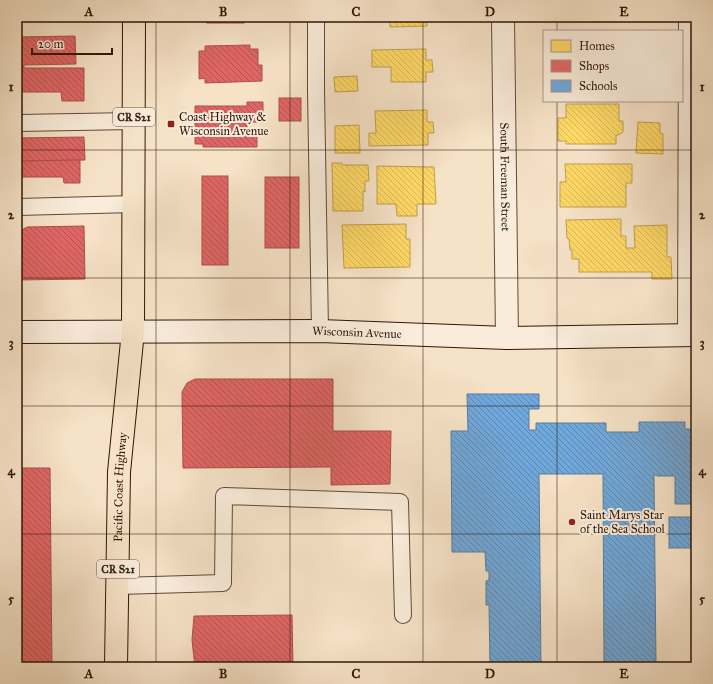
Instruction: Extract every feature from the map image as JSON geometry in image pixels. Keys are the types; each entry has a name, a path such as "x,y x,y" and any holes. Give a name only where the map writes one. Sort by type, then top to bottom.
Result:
{"main road":[{"name":"CR S21","path":"133,331 134,17"},
{"name":"South Freeman Street","path":"502,17 507,338"},
{"name":"Pacific Coast Highway","path":"116,667 119,472 133,331"},
{"name":"Wisconsin Avenue","path":"17,332 320,331 507,338 691,335"}],"lane":[{"path":"316,17 320,331"},
{"path":"687,17 691,335"},
{"path":"17,123 134,121"},
{"path":"17,207 134,211"},
{"path":"118,586 223,583 224,496 400,502 404,615"}],"building: Homes":[{"path":"390,17 427,17 427,26 390,27"},
{"path":"564,17 618,17 618,22 564,22"},
{"path":"426,49 426,60 432,60 433,72 426,72 426,82 391,82 391,67 372,67 372,50"},
{"path":"357,76 358,91 335,92 334,77"},
{"path":"696,93 696,139 695,139"},
{"path":"566,104 619,104 619,121 623,121 623,132 616,135 616,144 566,144 566,141 558,141 558,118 566,118"},
{"path":"427,110 427,122 433,122 434,133 428,133 428,145 369,146 369,133 376,133 375,111"},
{"path":"638,122 660,123 660,133 663,134 663,154 636,153"},
{"path":"359,125 360,153 335,153 335,126"},
{"path":"332,163 342,163 342,165 368,165 369,181 365,181 365,192 363,191 363,211 333,211"},
{"path":"565,164 632,164 632,183 626,183 626,207 560,207 560,182 566,182"},
{"path":"377,166 434,167 436,204 417,204 417,216 397,216 396,204 377,204"},
{"path":"621,219 621,236 626,236 626,248 635,248 634,226 667,225 667,257 671,257 672,279 652,279 652,272 579,272 579,259 572,259 572,250 570,250 569,239 567,238 566,220"},
{"path":"406,224 406,239 410,239 410,267 344,268 342,225"}],"building: Shops":[{"path":"207,17 244,17 244,23 207,23"},
{"path":"75,36 76,64 24,65 24,68 17,68 17,37"},
{"path":"250,45 250,49 258,49 258,65 262,65 262,81 205,83 205,78 199,79 199,51 205,51 205,46"},
{"path":"17,68 84,68 84,101 62,101 61,92 17,92"},
{"path":"279,98 301,98 301,121 279,121"},
{"path":"247,102 263,102 263,122 247,122 247,134 257,135 257,147 203,147 203,144 195,144 195,106 247,106"},
{"path":"84,137 85,160 17,161 17,138"},
{"path":"80,160 80,183 64,183 63,177 17,177 17,161"},
{"path":"202,176 228,176 228,265 202,265"},
{"path":"265,177 299,177 299,248 265,248"},
{"path":"84,226 85,279 17,280 17,234 20,231 27,227"},
{"path":"195,379 333,379 333,431 391,431 390,484 331,485 331,467 183,468 182,392 187,383"},
{"path":"17,468 50,468 52,667 17,667"},
{"path":"292,615 293,667 195,667 192,640 194,616"}],"building: Schools":[{"path":"467,394 539,394 539,409 529,409 529,430 536,430 536,423 606,423 606,432 639,432 639,422 685,422 685,429 696,429 696,504 675,504 675,476 654,475 656,664 604,664 603,474 539,474 541,667 490,667 489,605 486,605 486,581 489,580 489,571 486,571 485,552 452,552 451,431 468,431"},
{"path":"669,517 696,517 696,548 669,548"}],"place":[{"name":"Coast Highway & Wisconsin Avenue","path":"171,124"},
{"name":"Saint Marys Star of the Sea School","path":"572,522"}]}
